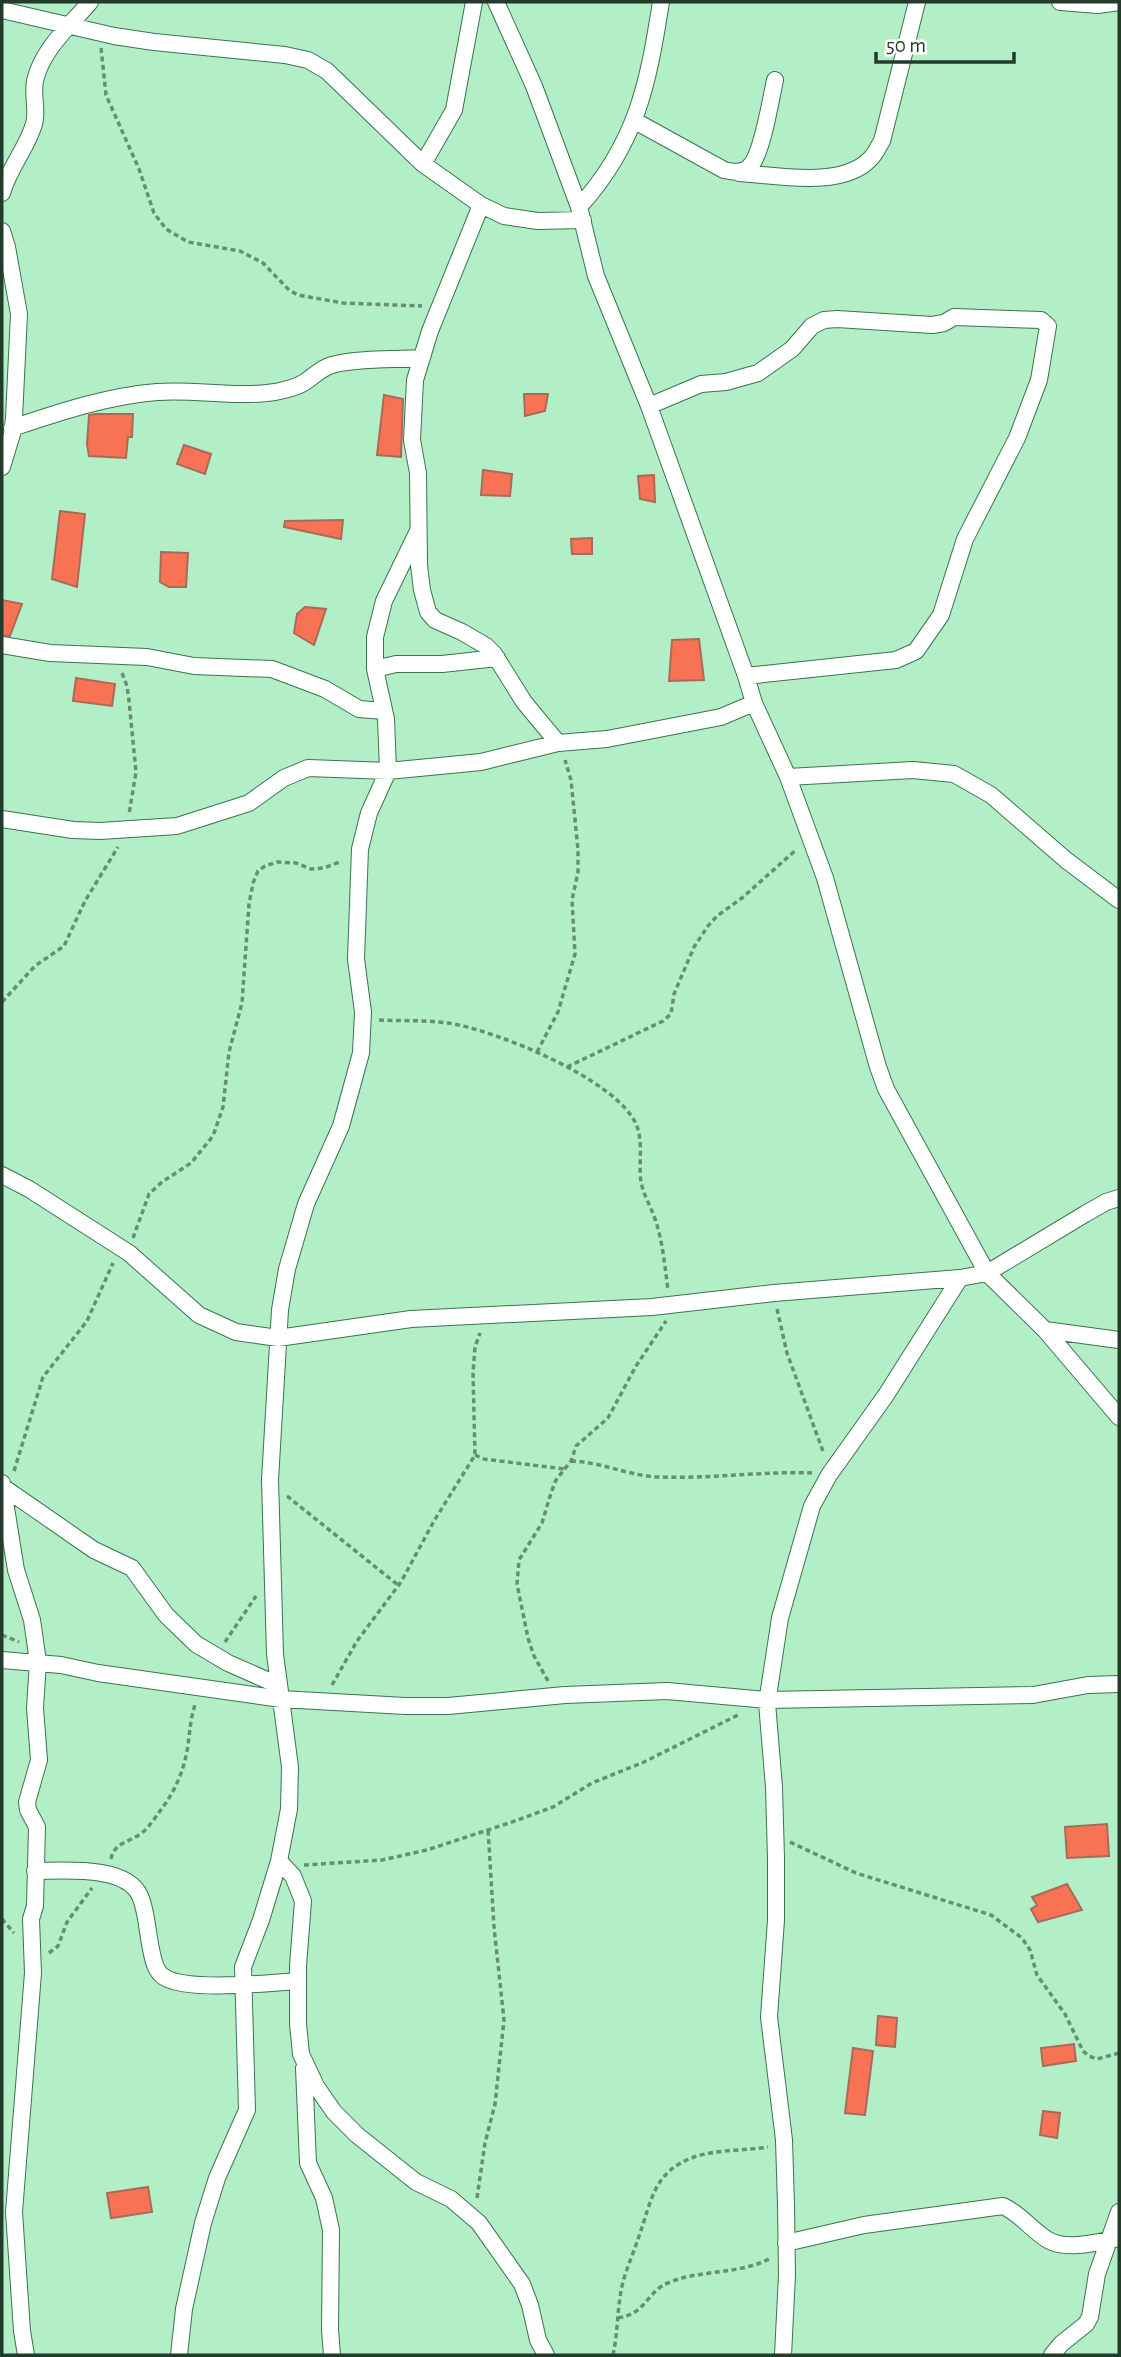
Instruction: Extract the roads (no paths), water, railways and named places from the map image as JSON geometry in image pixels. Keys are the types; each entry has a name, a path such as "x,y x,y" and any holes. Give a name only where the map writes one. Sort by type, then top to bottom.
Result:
{"street":[{"path":"2,193 15,160 33,127 33,94 38,71 55,42 90,2"},
{"path":"423,164 454,110 474,2"},
{"path":"2,10 154,42 285,55 308,60 327,71 423,164 481,205 504,216 538,221 581,213 603,180 635,121 652,61 661,2"},
{"path":"635,121 724,170 828,178 852,170 870,160 882,141 916,2"},
{"path":"1060,2 1098,5 1119,2"},
{"path":"498,3 534,86 581,213 596,276 649,406 754,703 788,776 808,838 825,878 886,1089 987,1273 1045,1330 1119,1417"},
{"path":"739,173 751,166 762,139 775,80"},
{"path":"481,205 430,331 415,380 412,440 418,473 419,565 428,612 435,620 486,646 497,658 524,702 558,743"},
{"path":"2,231 8,247 19,314 12,428 2,467"},
{"path":"649,406 701,384 726,382 758,373 792,349 812,326 824,320 932,325 944,323 954,317 1041,320 1048,326 1039,380 1017,438 965,539 941,615 916,652 896,660 746,676"},
{"path":"12,428 85,404 122,397 196,391 237,395 272,393 289,390 322,369 337,363 422,358"},
{"path":"179,2355 184,2309 203,2223 217,2178 247,2110 243,1966 261,1920 279,1861 289,1809 290,1789 274,1627 270,1480 279,1310 287,1269 306,1204 341,1126 361,1053 363,1018 356,959 360,849 369,813 388,771 384,711 375,670 375,637 384,601 418,530"},
{"path":"2,645 50,653 146,657 194,666 280,670 325,689 359,709 384,711"},
{"path":"375,670 396,664 442,664 497,658"},
{"path":"2,819 73,830 177,826 249,803 284,778 308,768 388,771 481,762 558,743 607,739 710,719 754,703"},
{"path":"788,776 914,770 954,774 991,794 1066,860 1119,900"},
{"path":"2,1175 29,1189 125,1251 199,1315 236,1332 278,1338 392,1321 670,1305 774,1293 960,1278 987,1273 1085,1214 1119,1198"},
{"path":"783,2355 786,2243 784,2145 769,2017 776,1920 774,1787 766,1700 780,1618 812,1506 960,1278"},
{"path":"1045,1330 1119,1340"},
{"path":"3,1485 94,1550 132,1568 174,1625 196,1644 279,1692"},
{"path":"3,1485 16,1570 32,1619 38,1662 35,1708 39,1760 27,1802 37,1827 35,1906 31,1919 33,1956 14,2212 26,2355"},
{"path":"2,1660 38,1662 201,1688 279,1692 315,1700 405,1706 448,1706 559,1695 667,1691 766,1700 1033,1695 1088,1685 1119,1684"},
{"path":"279,1861 293,1876 303,1901 298,1981 300,2054 316,2086 334,2112 357,2135 416,2182 451,2199 477,2221 509,2262 522,2284 545,2355"},
{"path":"35,1871 107,1874 124,1879 134,1886 146,1918 154,1961 158,1972 167,1979 180,1983 298,1981"},
{"path":"304,2062 308,2163 324,2198 331,2230 332,2355"},
{"path":"786,2243 864,2225 1003,2206 1013,2211 1047,2240 1056,2243 1070,2245 1114,2239"},
{"path":"1052,2355 1086,2324 1090,2317 1097,2274 1114,2239 1119,2213"}]}
